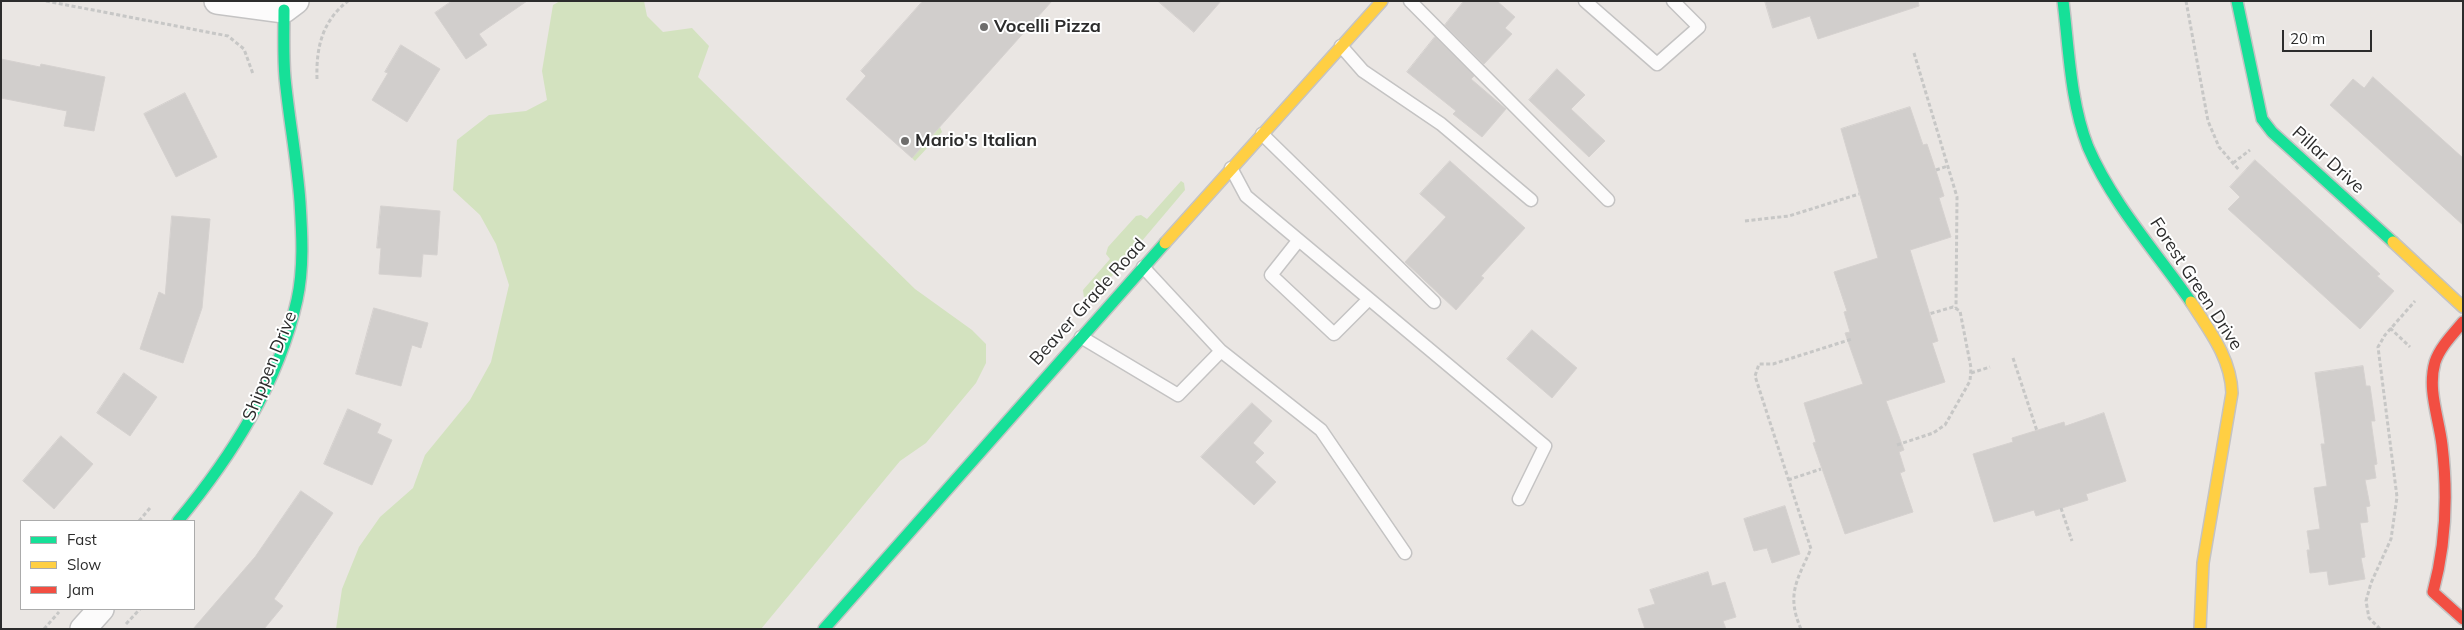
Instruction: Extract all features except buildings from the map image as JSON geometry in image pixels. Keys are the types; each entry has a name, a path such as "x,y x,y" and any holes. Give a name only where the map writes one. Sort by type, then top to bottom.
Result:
{"street":[{"path":"217,1 290,6"},
{"name":"Beaver Grade Road","path":"824,629 1080,337 1382,1"},
{"name":"Forest Green Drive","path":"2063,1 2080,116 2088,147 2110,185 2204,322 2226,363 2230,377 2229,409 2202,561 2199,599 2200,629"},
{"name":"Pillar Drive","path":"2237,1 2257,103 2262,119 2272,132 2463,306"},
{"name":"Shippen Drive","path":"179,520 212,481 234,449 273,370 297,299 302,260 302,220 285,78 290,6"},
{"path":"2463,322 2439,352 2434,366 2434,394 2446,490 2443,545 2439,573 2433,592 2463,619"},
{"path":"83,629 100,610"}],"lane":[{"path":"1410,1 1608,200"},
{"path":"1585,1 1657,64 1699,26 1673,1"},
{"path":"1341,46 1363,71 1441,124 1531,200"},
{"path":"1262,134 1434,302"},
{"path":"1231,168 1246,196 1546,446 1519,499"},
{"path":"1298,240 1271,275 1334,334 1368,299"},
{"path":"1143,267 1221,351 1321,430 1405,553"},
{"path":"1080,337 1178,395 1221,351"}],"path":[{"path":"46,1 228,36 240,44 248,55 254,78"},
{"path":"2186,1 2208,121 2219,147 2239,170"},
{"path":"1897,445 1933,433 1945,425 1966,390 1971,373 1961,314 1956,308 1958,206 1914,53"},
{"path":"1936,170 1948,166"},
{"path":"1745,221 1789,216 1859,194"},
{"path":"2380,629 2368,618 2366,602 2371,584 2391,539 2396,511 2395,472 2377,354 2380,341 2390,328 2434,280"},
{"path":"1929,314 1956,308"},
{"path":"2390,328 2413,350"},
{"path":"1801,629 1794,613 1793,594 1811,549 1755,376 1759,364 1773,364 1852,339"},
{"path":"2013,358 2037,431"},
{"path":"1971,373 1990,367"},
{"path":"1788,480 1821,469"},
{"path":"140,520 152,506"},
{"path":"2061,508 2072,541"},
{"path":"44,629 61,610"},
{"path":"122,629 139,610"}],"green space":[{"path":"560,1 644,1 647,16 663,32 692,28 709,46 698,77 915,289 972,330 986,344 986,363 976,383 926,443 900,461 761,629 336,629 342,589 359,547 380,517 413,488 425,455 470,400 491,362 509,285 496,244 480,215 453,190 457,140 489,115 526,111 547,100 542,71 553,5"},
{"path":"940,127 942,132 915,161 912,158"},
{"path":"1181,181 1184,183 1185,190 1114,274 1090,298 1084,298 1083,290 1110,259 1106,254 1108,247 1136,216 1141,215 1147,219"}],"traffic: fast":[{"path":"2063,1 2077,112 2088,147 2109,188 2135,227 2191,302"},
{"path":"2237,1 2262,119 2272,132 2393,242"},
{"path":"179,520 217,471 251,418 278,361 289,331 297,300 302,263 300,202 285,78 284,10"},
{"path":"824,629 1165,243"}],"traffic: slow":[{"path":"1165,243 1382,1"},
{"path":"2393,242 2463,307"},
{"path":"2191,302 2212,334 2223,356 2231,380 2232,393 2203,563 2200,629"}],"traffic: jam":[{"path":"2463,322 2437,356 2432,383 2434,404 2441,435 2445,482 2443,538 2433,592 2463,619"}],"place":[{"name":"Vocelli Pizza","path":"984,27"},
{"name":"Mario's Italian","path":"905,141"}]}
